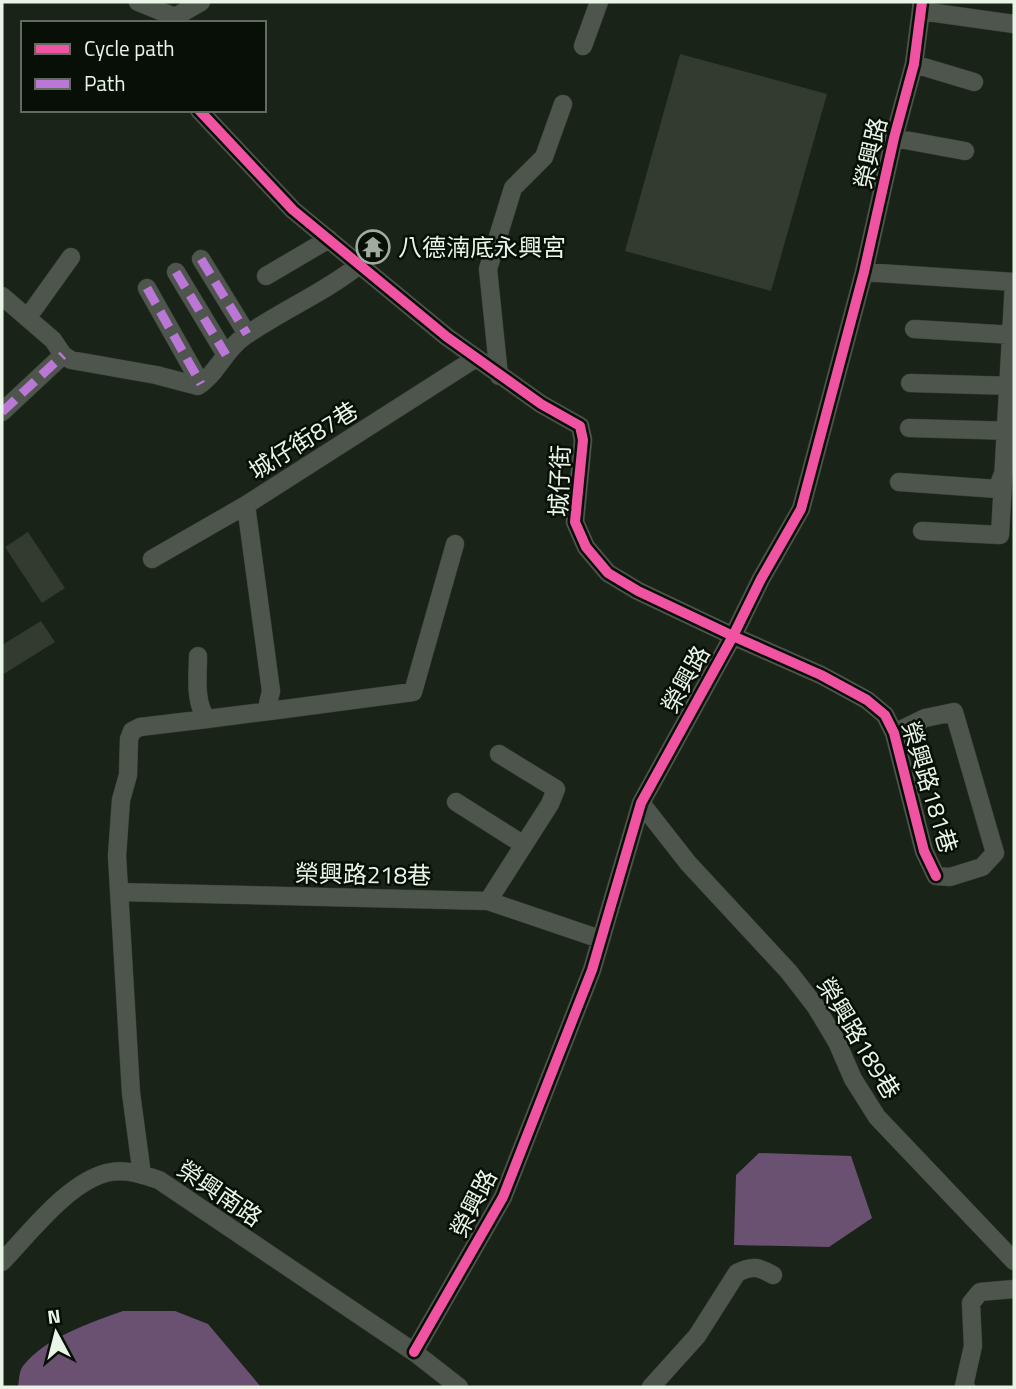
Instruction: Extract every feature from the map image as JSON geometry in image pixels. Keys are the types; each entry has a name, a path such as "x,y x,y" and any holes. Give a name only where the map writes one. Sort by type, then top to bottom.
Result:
{"street":[{"path":"138,2 176,20 201,2"},
{"path":"583,46 599,2"},
{"path":"922,6 1014,24"},
{"name":"榮興路","path":"414,1352 503,1197 592,970 641,803 801,509 864,272 894,138 915,64 922,6"},
{"path":"915,64 974,82"},
{"path":"489,368 488,269 513,188 544,157 563,104"},
{"name":"城仔街","path":"201,112 293,210 359,265 446,337 580,426 583,440 575,522 586,547 608,573 638,591 733,636"},
{"path":"894,138 965,151"},
{"path":"266,276 329,239"},
{"path":"28,317 71,257"},
{"path":"201,259 247,334"},
{"path":"2,296 53,340 63,355 71,360 156,375 198,386 209,379 216,366 247,334 288,308 335,284 359,265"},
{"path":"176,272 226,355"},
{"path":"864,272 1014,282 1007,531 922,531"},
{"path":"147,288 201,384"},
{"path":"914,329 1012,335"},
{"path":"2,412 63,355"},
{"name":"城仔街87巷","path":"152,559 489,368"},
{"path":"910,383 1011,386"},
{"path":"909,428 1010,430"},
{"path":"899,482 997,489 1009,474"},
{"path":"246,505 271,691 268,705 270,711"},
{"path":"142,1175 131,1093 117,856 121,800 128,775 129,739 132,731 140,727 413,692 455,544"},
{"name":"榮興路181巷","path":"733,636 821,675 867,700 885,715 894,733 924,851 936,876 950,877 982,867 995,853 954,712 925,718 894,733"},
{"path":"198,656 199,698 207,719"},
{"path":"488,901 556,789 499,754"},
{"path":"456,802 524,845"},
{"name":"榮興路189巷","path":"641,803 688,863 789,971 816,1007 837,1042 853,1079 877,1117 1014,1261"},
{"name":"榮興路218巷","path":"119,892 488,901 600,939"},
{"name":"榮興南路","path":"2,1262 69,1193 92,1178 110,1172 128,1171 159,1180 414,1352"},
{"path":"651,1387 697,1336 737,1273 747,1267 757,1266 774,1275"},
{"path":"966,1387 964,1386 973,1346 971,1303 980,1292 1014,1289"},
{"path":"414,1352 459,1387"}],"shaded area":[{"path":"759,1153 851,1156 872,1218 829,1247 734,1245 736,1175"},
{"path":"123,1311 175,1311 208,1324 261,1387 18,1387 23,1366 44,1347 69,1332"}],"building":[{"path":"680,54 827,94 771,291 625,251"},
{"name":"八德湳底永興宮","path":"386,238 386,253 363,253 359,250 359,242 365,242 365,239"},
{"path":"28,532 65,588 42,603 5,547"},
{"path":"41,621 55,642 2,675 2,645"}],"marked path":[{"path":"201,259 247,334"},
{"path":"176,272 226,355"},
{"path":"147,288 201,384"},
{"path":"2,412 63,355"}],"cycle path":[{"path":"414,1352 503,1197 592,970 641,803 801,509 864,272 894,138 914,64 922,2"},
{"path":"201,112 293,210 447,337 541,404 580,426 583,440 575,522 586,547 608,573 638,591 821,675 867,700 885,715 894,733 924,851 936,876"}],"place":[{"name":"八德湳底永興宮","path":"373,247"}]}
